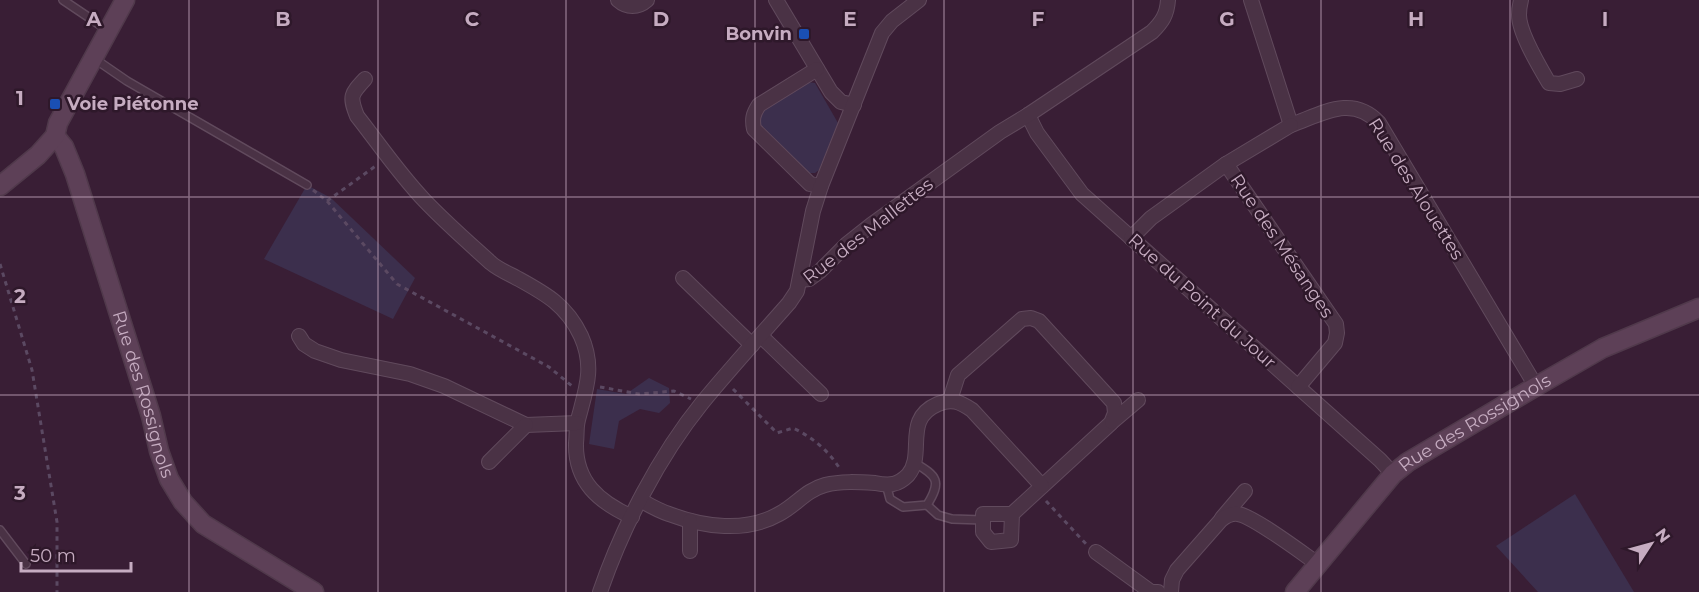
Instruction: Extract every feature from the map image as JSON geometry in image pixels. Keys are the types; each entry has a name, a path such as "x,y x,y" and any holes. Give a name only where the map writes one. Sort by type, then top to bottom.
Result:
{"street":[{"path":"0,186 38,155 55,136 58,123 125,0"},
{"path":"618,0 630,7 642,5 647,0"},
{"path":"776,0 831,92 841,102 854,105"},
{"path":"800,280 813,211 821,186 882,33 892,21 919,0"},
{"name":"Rue des Mallettes","path":"600,592 609,566 640,500 675,440 702,403 789,303 797,291 800,280 809,279 815,275 847,244 871,225 1000,132 1152,32 1163,22 1168,9 1168,0"},
{"path":"1251,0 1291,125"},
{"path":"1521,0 1519,15 1521,28 1549,82 1560,84 1577,79"},
{"path":"816,69 759,105 752,120 754,129 810,184 821,186"},
{"path":"365,79 352,92 351,102 357,116 424,200 494,266 546,294 570,317 588,356 586,391 577,423 578,464 585,481 600,498 632,517"},
{"name":"Rue des Alouettes","path":"1131,238 1151,218 1226,164 1291,125 1338,108 1355,108 1370,114 1379,123 1532,378 1535,387"},
{"name":"Rue du Point du Jour","path":"1028,115 1037,133 1082,194 1393,474"},
{"name":"Rue des Rossignols","path":"55,136 64,147 75,174 152,416 159,451 169,479 183,502 203,524 314,592"},
{"name":"Rue des Mésanges","path":"1226,164 1336,324 1335,343 1298,387"},
{"path":"683,278 821,394"},
{"name":"Rue des Rossignols","path":"1294,592 1393,474 1407,462 1604,348 1699,308"},
{"path":"950,400 958,375 1022,319 1031,318 1039,321 1114,403 1115,413 1111,423"},
{"path":"300,336 304,344 315,351 341,360 410,374 444,386 526,425 577,423"},
{"path":"640,500 667,514 690,521 711,525 739,526 764,521 780,514 811,490 825,485 848,482 892,484 901,481 909,474 915,463 916,430 920,420 937,404 950,400 960,402 972,410 1039,489"},
{"path":"1012,514 1011,540 992,542 983,532 983,514 1012,514 1138,400"},
{"path":"489,462 526,425"},
{"path":"1171,592 1172,580 1178,570 1245,491"},
{"path":"1221,520 1229,514 1239,514 1252,519 1318,564"},
{"path":"690,521 690,551"},
{"path":"1096,552 1151,592 1158,592"}],"lane":[{"path":"63,0 108,31"},
{"path":"94,58 127,81 307,185"},
{"path":"915,463 931,473 936,482 935,493 927,505"},
{"path":"886,484 890,499 903,507 927,505 938,515 952,519 983,520"},
{"path":"0,530 26,564"}],"path":[{"path":"327,201 388,157"},
{"path":"307,185 327,201 397,284 549,367 586,391 639,394 674,391 702,403"},
{"path":"0,264 32,370 57,522 57,592"},
{"path":"723,379 777,434 793,428 805,433 832,456 848,482"},
{"path":"1039,489 1087,545 1096,552"}],"shaded area":[{"path":"808,82 815,83 838,123 819,170 815,173 809,173 761,125 759,117 763,109"},
{"path":"307,185 331,198 415,278 393,319 264,259"},
{"path":"649,378 669,388 670,403 659,413 640,409 619,421 614,449 589,444 597,389 626,394"},
{"path":"1575,494 1634,592 1538,592 1496,546"}],"place":[{"name":"Bonvin","path":"804,34"},
{"name":"Voie Piétonne","path":"55,104"}]}
